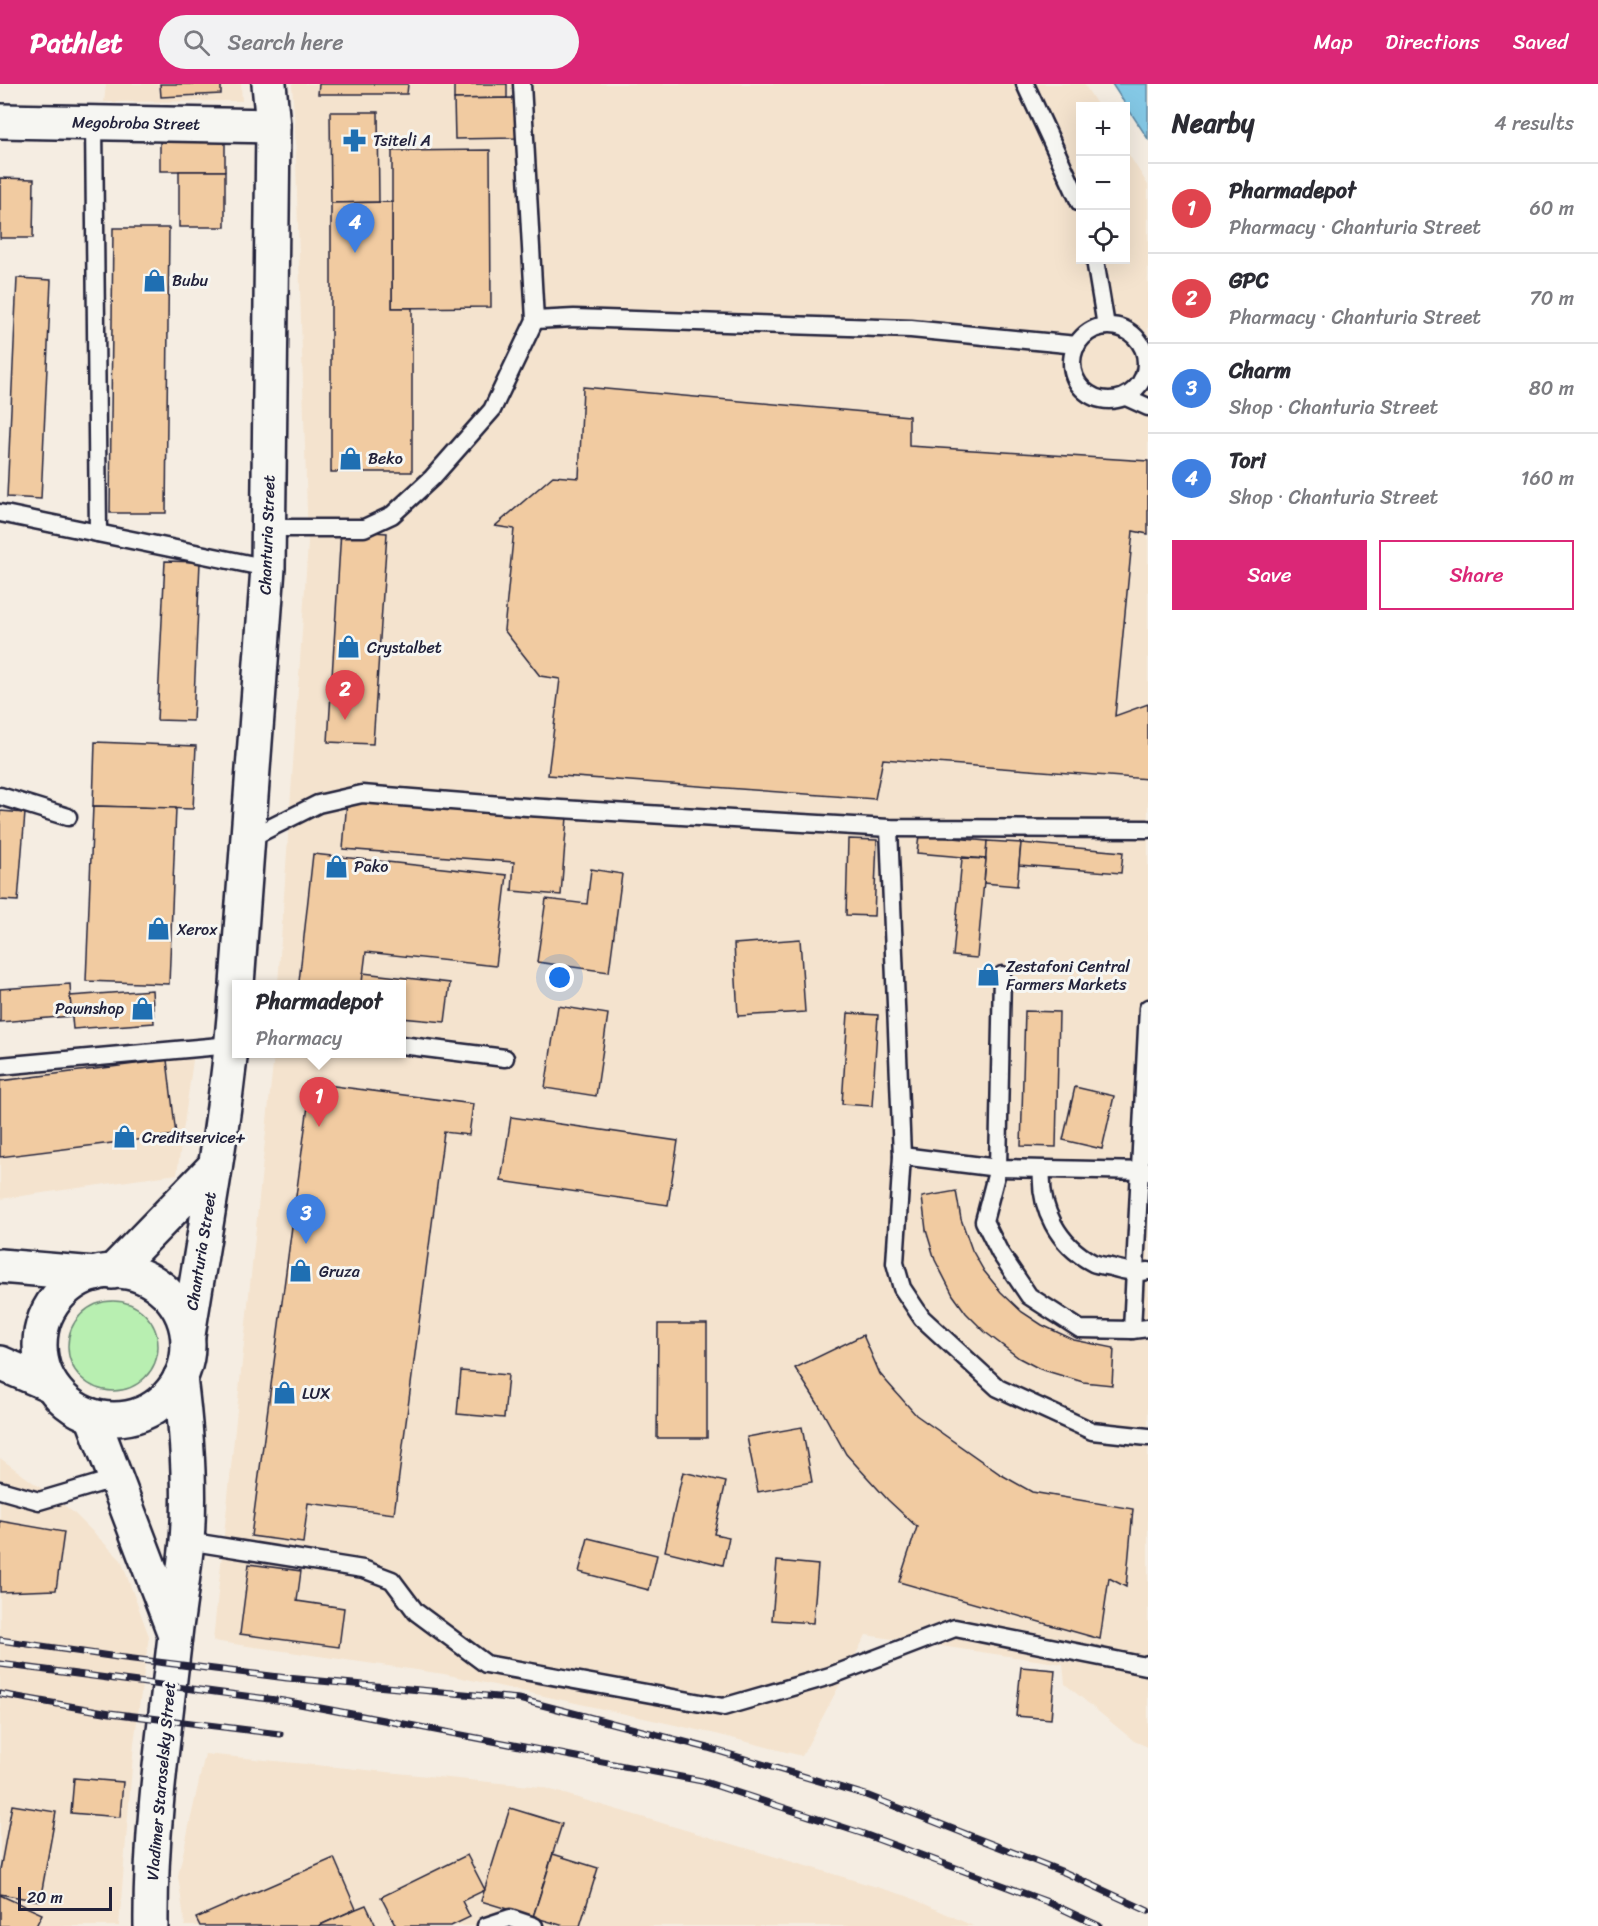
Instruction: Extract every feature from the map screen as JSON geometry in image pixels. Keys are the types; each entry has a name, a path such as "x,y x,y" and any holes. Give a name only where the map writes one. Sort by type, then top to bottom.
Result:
{"street":[{"name":"Chanturia Street","path":"237,980 268,568 273,126 269,84"},
{"name":"Megobroba Street","path":"0,121 273,126"},
{"name":"Chanturia Street","path":"188,1335 232,1043"},
{"name":"Chanturia Street","path":"103,1273 215,1166"},
{"path":"0,1266 130,1273 147,1279 174,1301 183,1317 188,1335 186,1365 180,1378 165,1399 143,1413 118,1419 92,1416 62,1398 45,1373 40,1346 45,1318 56,1301 70,1286 103,1273"},
{"path":"0,1363 51,1385"},
{"name":"Vladimer Staroselsky Street","path":"151,1926 154,1828 187,1541 187,1434 180,1378"},
{"name":"Vladimer Staroselsky Street","path":"92,1416 175,1636"}],"lane":[{"path":"269,528 364,528 392,515 432,478 492,410 535,320 522,84"},
{"path":"1025,84 1076,194"},
{"path":"94,122 98,533"},
{"path":"1096,264 1106,326"},
{"path":"535,320 574,318 911,330 1077,345"},
{"path":"1131,333 1144,349 1146,362 1145,372 1136,389 1126,397 1113,400 1100,400 1090,395 1080,387 1072,369 1077,345 1091,331 1106,326 1119,328 1131,333 1148,341"},
{"path":"1126,397 1148,407"},
{"path":"0,513 268,568"},
{"path":"248,839 318,804 362,794 527,807 889,828 1148,829"},
{"path":"0,796 68,817"},
{"path":"889,828 902,1156 895,1263 902,1288 922,1318 998,1388 1092,1431 1148,1437"},
{"path":"1002,975 998,1168 984,1221 1000,1253 1029,1296 1080,1329 1140,1329 1148,1008"},
{"path":"0,1066 232,1022"},
{"path":"406,1046 505,1058"},
{"path":"902,1156 998,1168 1144,1171"},
{"path":"1042,1170 1041,1183 1048,1216 1067,1244 1094,1263 1141,1272"},
{"path":"0,1490 39,1501 117,1478"},
{"path":"187,1541 363,1569 392,1580 416,1612 486,1664 723,1707 830,1676 955,1628 1146,1666 1148,1664"},
{"path":"486,1926 510,1918 534,1926"}],"shaded area":[{"path":"106,84 241,84 242,101 104,102"},
{"path":"292,84 1084,84 1095,102 1076,102 1076,264 1130,264 1130,156 1148,185 1148,1747 1134,1741 1065,1684 1063,1664 866,1635 802,1756 716,1734 444,1674 213,1641 274,1058 406,1058 406,980 278,980 308,543"},
{"path":"196,1039 177,1174 0,1199 0,1055"},
{"path":"0,1458 73,1512 121,1560 149,1636 134,1743 119,1926 0,1926"},
{"path":"205,1754 541,1787 907,1896 973,1926 185,1926 178,1876"}],"green space":[{"path":"113,1301 138,1309 150,1321 158,1346 150,1371 138,1383 113,1391 88,1383 76,1371 68,1346 76,1321 88,1309"}],"water":[{"path":"1112,84 1148,84 1148,139 1130,112 1130,102 1124,102"}],"building":[{"path":"160,84 221,84 221,94 161,97"},
{"path":"319,84 408,84 407,94 318,94"},
{"path":"454,84 507,84 507,98 454,99"},
{"path":"515,98 516,138 455,139 454,99"},
{"path":"330,112 378,112 379,202 331,203"},
{"path":"160,141 225,141 225,171 160,171"},
{"path":"490,150 491,307 392,308 392,151"},
{"path":"179,171 225,171 225,227 179,227"},
{"path":"0,178 34,179 33,238 0,238"},
{"path":"392,202 392,308 412,308 412,472 331,472 331,203"},
{"path":"113,228 169,228 166,513 110,513"},
{"path":"17,278 51,280 41,499 7,497"},
{"path":"583,387 909,416 909,446 1148,461 1148,534 1133,531 1115,716 1148,704 1148,779 883,759 875,799 548,775 560,679 540,676 504,630 514,529 495,526 553,476 579,478"},
{"path":"341,530 387,533 373,744 328,742"},
{"path":"165,561 200,562 193,721 157,720"},
{"path":"95,742 196,746 193,809 93,806"},
{"path":"347,800 567,817 561,895 512,891 514,862 343,849"},
{"path":"93,806 176,808 169,984 86,981"},
{"path":"0,811 25,813 18,901 0,900"},
{"path":"919,835 987,841 986,859 917,853"},
{"path":"848,839 877,840 874,916 846,915"},
{"path":"987,841 1021,843 1017,886 984,883"},
{"path":"1021,843 1123,852 1121,873 1019,865"},
{"path":"313,854 507,875 496,966 366,952 362,980 299,980"},
{"path":"962,858 986,859 977,958 953,956"},
{"path":"591,869 622,874 609,972 537,962 546,899 587,904"},
{"path":"800,939 805,1012 738,1016 734,944"},
{"path":"363,973 450,983 445,1022 406,1018 406,980 362,980"},
{"path":"70,984 72,1016 0,1022 0,989"},
{"path":"152,990 154,1023 73,1029 70,996"},
{"path":"558,1006 608,1014 596,1096 545,1088"},
{"path":"1025,1011 1059,1012 1056,1147 1021,1146"},
{"path":"848,1013 878,1015 872,1106 842,1104"},
{"path":"167,1060 176,1135 0,1157 0,1081"},
{"path":"311,1083 473,1104 469,1135 444,1132 394,1514 308,1503 303,1543 251,1536"},
{"path":"1075,1087 1114,1096 1102,1149 1063,1140"},
{"path":"511,1117 678,1141 668,1205 501,1181"},
{"path":"956,1191 961,1219 972,1250 984,1271 1001,1292 1022,1312 1042,1325 1074,1340 1114,1348 1112,1385 1083,1382 1040,1369 1019,1358 985,1332 966,1313 953,1295 935,1260 926,1230 922,1197"},
{"path":"658,1324 707,1324 707,1438 657,1438"},
{"path":"863,1335 880,1374 916,1415 1000,1474 1032,1492 1133,1509 1126,1587 1109,1578 1100,1639 899,1582 917,1527 888,1500 846,1454 795,1368"},
{"path":"461,1371 508,1375 504,1418 457,1414"},
{"path":"802,1427 812,1482 758,1492 747,1437"},
{"path":"683,1472 726,1482 714,1534 729,1537 723,1565 665,1551"},
{"path":"0,1521 64,1532 56,1590 0,1592"},
{"path":"588,1538 657,1555 649,1590 579,1572"},
{"path":"777,1561 818,1565 813,1623 772,1620"},
{"path":"249,1564 301,1571 297,1601 344,1608 339,1647 240,1634"},
{"path":"1021,1667 1055,1670 1051,1719 1016,1716"},
{"path":"74,1778 123,1782 120,1817 71,1813"},
{"path":"12,1805 56,1812 40,1901 0,1894 0,1870"},
{"path":"510,1808 562,1824 533,1917 481,1901"},
{"path":"553,1854 598,1868 580,1926 564,1926 533,1917"},
{"path":"467,1855 485,1890 462,1901 470,1917 451,1926 396,1926 381,1897"},
{"path":"334,1858 356,1909 318,1926 200,1926 196,1918"},
{"path":"0,1895 42,1914 36,1926 0,1926"},
{"path":"366,1905 376,1926 318,1926 356,1909"}],"railway":[{"path":"0,1640 287,1678 519,1699 708,1748 866,1795 1066,1873 1148,1911"},
{"path":"0,1664 284,1701 702,1781 861,1833 1048,1902 1099,1926"},
{"path":"0,1694 110,1713 280,1734"}],"place":[{"name":"Tsiteli A","path":"355,140"},
{"name":"Tori","path":"355,253"},
{"name":"Bubu","path":"154,280"},
{"name":"Beko","path":"350,458"},
{"name":"Crystalbet","path":"349,647"},
{"name":"GPC","path":"345,720"},
{"name":"Pako","path":"336,866"},
{"name":"Xerox","path":"159,929"},
{"name":"Zestafoni Central Farmers Markets","path":"988,975"},
{"name":"Pawnshop","path":"142,1008"},
{"name":"Pharmadepot","path":"319,1127"},
{"name":"Creditservice+","path":"124,1137"},
{"name":"Charm","path":"306,1244"},
{"name":"Gruza","path":"301,1271"},
{"name":"LUX","path":"284,1393"}]}
